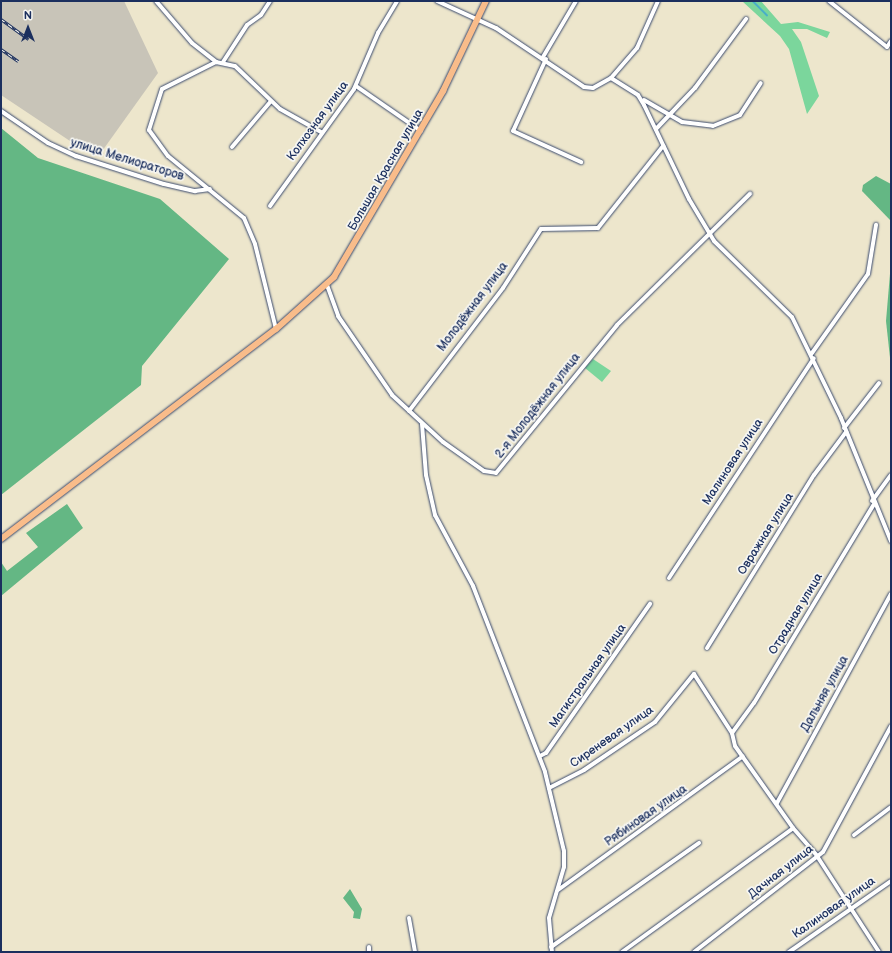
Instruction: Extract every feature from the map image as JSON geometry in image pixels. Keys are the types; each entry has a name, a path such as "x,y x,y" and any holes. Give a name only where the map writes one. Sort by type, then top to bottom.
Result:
{"main road":[{"name":"Большая Красная улица","path":"1,539 276,329 327,284 354,247 421,131 478,21 486,1"}],"street":[{"path":"156,1 186,38 216,62"},
{"path":"223,62 247,25 261,15 270,1"},
{"name":"Колхозная улица","path":"270,206 321,132 356,86 378,33 397,1"},
{"path":"437,1 478,21 545,58 584,87 592,88 611,78 644,36 658,1"},
{"path":"576,1 545,58 513,131 581,162"},
{"path":"829,1 887,47 891,41"},
{"path":"656,129 695,88 746,18"},
{"path":"276,329 249,227 237,210 168,156 149,130 162,89 216,62 223,62 244,73 271,101 321,132"},
{"path":"611,78 667,116 701,126 726,123 740,115 761,83"},
{"path":"356,86 421,131"},
{"path":"638,95 708,232 722,250 792,317 813,355 845,430 873,503 891,541"},
{"path":"232,147 271,101"},
{"name":"улица Мелиораторов","path":"1,111 48,143 76,156 164,184 195,191 210,189"},
{"name":"Молодёжная улица","path":"409,410 503,288 541,229 598,228 663,146"},
{"name":"2-я Молодёжная улица","path":"327,284 338,316 392,395 422,424 463,457 496,473 617,325 708,232 750,194"},
{"name":"Малиновая улица","path":"669,578 813,355 868,274 876,225"},
{"name":"Овражная улица","path":"707,648 814,475 879,383"},
{"path":"422,424 426,475 435,515 473,586 540,756 549,788 564,851 558,890 549,918 552,952"},
{"name":"Отрадная улица","path":"732,733 754,703 891,474"},
{"name":"Дальняя улица","path":"776,803 891,594"},
{"name":"Магистральная улица","path":"540,756 546,753 650,604"},
{"name":"Сиреневая улица","path":"549,788 578,774 655,722 694,674 732,733"},
{"name":"Дачная улица","path":"694,952 817,856 832,837 891,726"},
{"path":"732,733 735,746 792,828 817,856 879,952"},
{"name":"Рябиновая улица","path":"558,890 743,756"},
{"path":"854,835 891,807"},
{"path":"622,952 792,828"},
{"path":"551,947 699,843"},
{"name":"Калиновая улица","path":"788,952 891,881"},
{"path":"409,918 415,952"}],"shaded area":[{"path":"1,1 124,1 158,73 100,154 70,141 1,95"}],"green space":[{"path":"742,1 761,1 781,24 798,22 830,32 827,38 807,29 792,29 801,42 819,96 807,114 789,49 780,36"},
{"path":"1,128 38,158 160,199 229,259 142,366 141,385 1,495"},
{"path":"876,176 891,184 891,221 862,191 863,185"},
{"path":"891,262 891,367 886,321"},
{"path":"593,359 611,371 602,382 585,368"},
{"path":"67,504 83,528 1,596 1,562 7,571 38,547 26,533"},
{"path":"350,889 362,909 360,919 353,918 354,912 343,898"}],"waterway":[{"path":"753,1 767,15"}],"railway":[{"path":"1,19 29,39"},
{"path":"1,49 18,61"}]}
